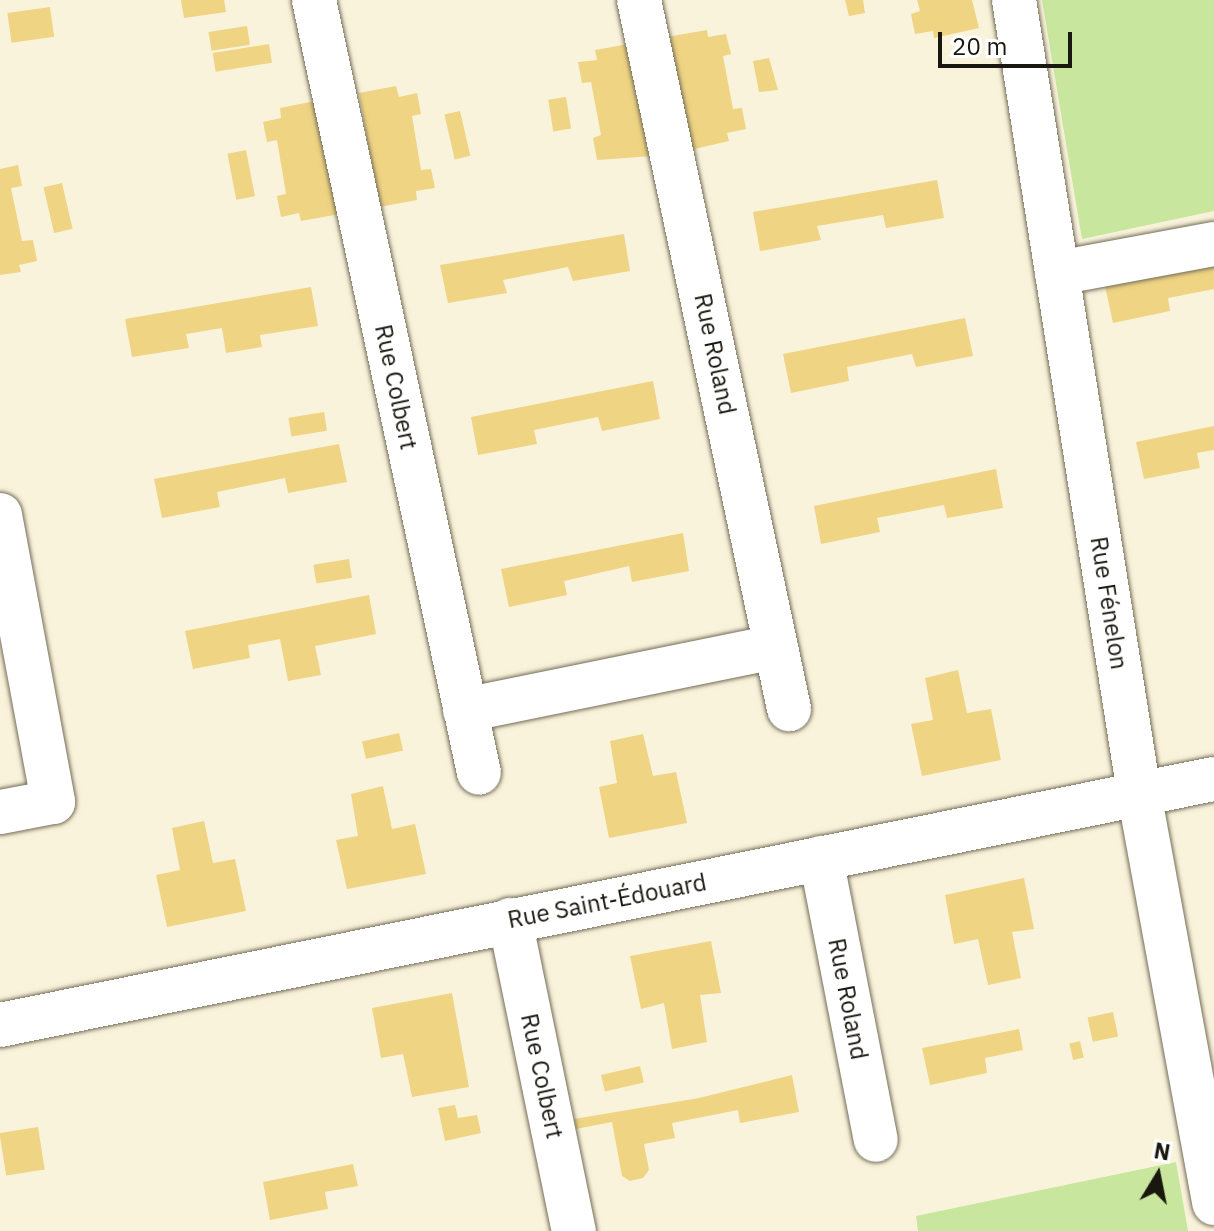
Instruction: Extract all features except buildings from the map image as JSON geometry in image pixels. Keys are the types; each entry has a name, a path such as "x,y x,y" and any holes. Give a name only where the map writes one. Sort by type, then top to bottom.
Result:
{"street":[{"name":"Rue Colbert","path":"314,0 479,773"},
{"name":"Rue Roland","path":"639,0 789,709"},
{"name":"Rue Fénelon","path":"1014,0 1139,793 1214,1203"},
{"path":"1057,273 1214,244"},
{"path":"0,515 53,802 0,812"},
{"path":"465,710 776,647"},
{"name":"Rue Saint-Édouard","path":"0,1025 1214,779"},
{"name":"Rue Roland","path":"821,858 876,1140"},
{"name":"Rue Colbert","path":"510,920 574,1231"}],"green space":[{"path":"1042,0 1214,0 1214,211 1082,239"},
{"path":"1176,1162 1188,1231 918,1231 916,1216"}]}
